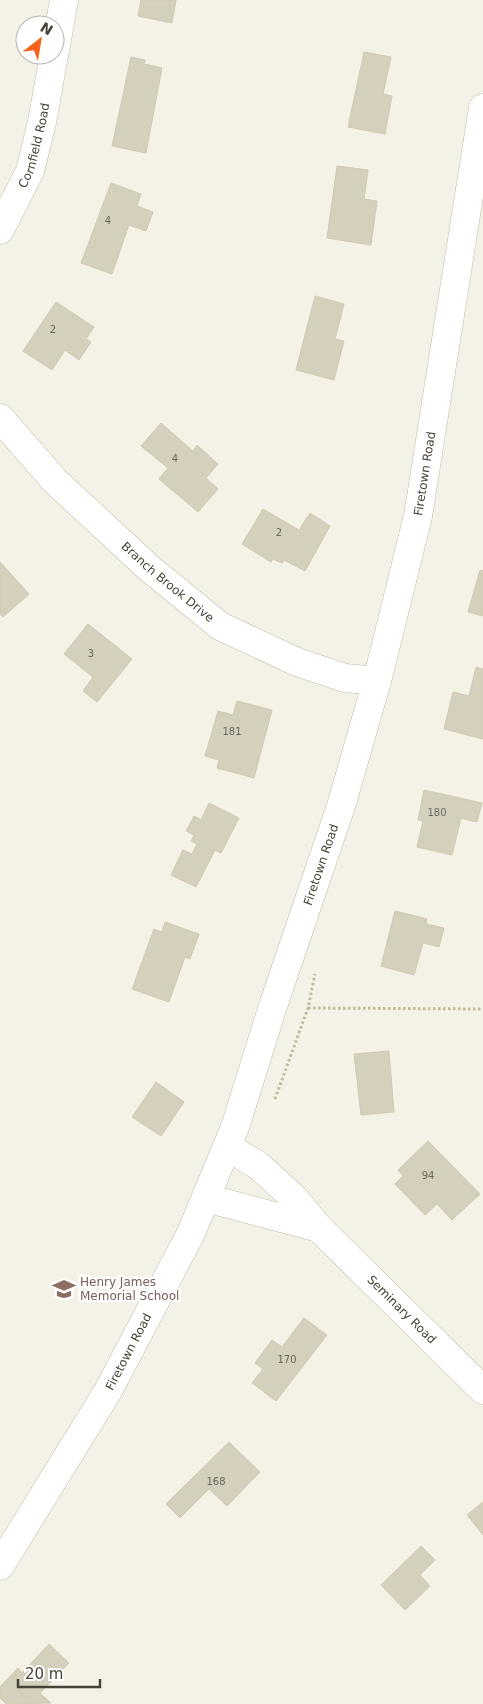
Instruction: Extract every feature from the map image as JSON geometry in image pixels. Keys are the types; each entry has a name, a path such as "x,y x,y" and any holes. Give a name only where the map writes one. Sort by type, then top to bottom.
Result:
{"street":[{"path":"61,15 64,0"},
{"name":"Cornfield Road","path":"0,230 30,171 42,122 52,65"},
{"name":"Firetown Road","path":"0,1566 108,1392 191,1233 228,1148 273,1006 341,806 377,681 418,516 483,108"},
{"name":"Branch Brook Drive","path":"0,418 55,481 149,568 220,626 297,662 345,678 377,681"},
{"name":"Seminary Road","path":"228,1148 259,1166 294,1198 319,1228 483,1390"},
{"name":"Seminary Road","path":"206,1198 319,1228"}],"path":[{"path":"308,1008 483,1009"}],"building":[{"path":"141,0 176,0 172,23 138,16"},
{"path":"364,52 391,57 383,94 392,96 385,134 348,127"},
{"path":"131,57 145,60 144,64 162,68 146,153 112,146"},
{"path":"337,166 368,170 364,199 377,201 371,245 327,238"},
{"path":"111,183 141,194 137,206 153,212 146,231 129,225 112,274 81,263"},
{"path":"315,296 344,304 335,339 344,341 334,380 296,370"},
{"path":"56,302 94,327 86,339 91,342 79,360 65,350 52,370 23,351"},
{"path":"161,423 193,451 197,445 218,464 206,478 218,489 198,512 159,479 168,468 141,446"},
{"path":"263,509 299,530 310,513 330,526 305,571 284,560 282,563 273,559 271,562 242,544"},
{"path":"0,562 29,594 3,617 0,614"},
{"path":"480,570 483,571 483,616 468,612"},
{"path":"88,624 132,659 97,702 83,691 93,677 64,654"},
{"path":"476,667 483,669 483,739 444,729 453,692 469,696"},
{"path":"237,701 272,710 254,778 217,768 219,760 205,756 218,711 233,715"},
{"path":"424,790 482,803 477,822 461,818 452,855 417,847 423,821 418,820"},
{"path":"209,803 239,818 221,853 215,850 196,887 171,875 183,850 192,854 197,844 191,841 194,835 186,831 194,816 201,820"},
{"path":"395,911 427,919 426,924 444,928 439,947 423,943 414,975 381,966"},
{"path":"165,922 199,934 190,959 185,957 169,1002 132,989 154,929 162,932"},
{"path":"389,1051 394,1112 361,1115 354,1054"},
{"path":"156,1082 184,1102 161,1136 132,1117"},
{"path":"428,1141 480,1194 452,1220 437,1204 425,1215 395,1184 403,1176 398,1170"},
{"path":"304,1318 327,1335 276,1401 252,1383 263,1369 255,1363 272,1340 282,1347"},
{"path":"229,1442 260,1472 227,1506 209,1489 180,1518 166,1504"},
{"path":"483,1502 483,1535 467,1515"},
{"path":"421,1546 435,1560 420,1575 430,1586 405,1610 381,1585"},
{"path":"49,1644 69,1663 40,1693 51,1703 6,1704 0,1698 0,1687 18,1668 22,1673"}],"place":[{"name":"Henry James Memorial School","path":"64,1289"}]}
